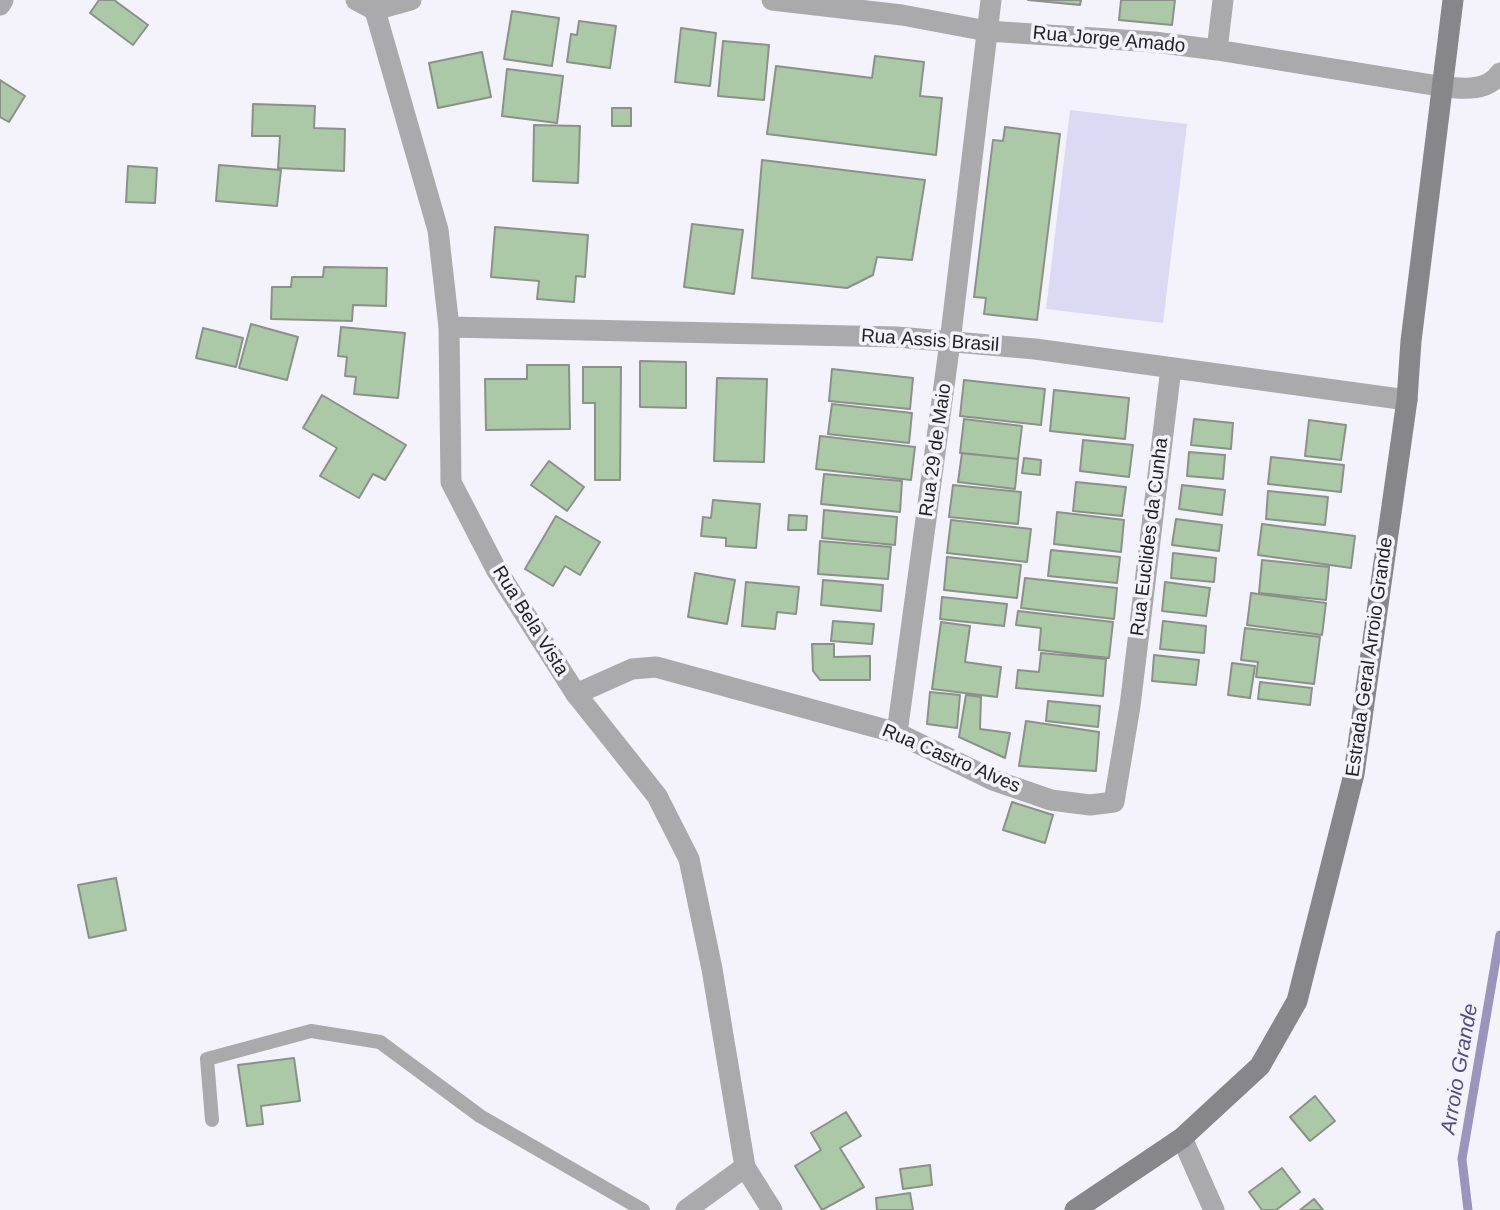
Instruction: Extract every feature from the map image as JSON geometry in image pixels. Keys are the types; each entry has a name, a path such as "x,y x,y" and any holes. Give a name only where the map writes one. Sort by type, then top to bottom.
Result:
{"main road":[{"name":"Estrada Geral Arroio Grande","path":"1075,1210 1182,1138 1260,1066 1297,1001 1354,774 1407,400 1411,341 1445,87 1453,0"}],"street":[{"path":"0,5 4,0"},
{"path":"368,3 411,0"},
{"name":"Rua Jorge Amado","path":"773,0 902,15 987,31 1154,42 1217,50 1469,90 1494,81 1500,73"},
{"name":"Rua 29 de Maio","path":"897,733 950,342 991,0"},
{"path":"1217,50 1223,0"},
{"name":"Rua Bela Vista","path":"368,3 439,230 449,327 451,482 496,569 576,694 657,796 689,859 712,969 745,1167 772,1210"},
{"name":"Rua Assis Brasil","path":"449,327 678,330 950,342 1035,349 1407,400"},
{"name":"Rua Euclides da Cunha","path":"1130,706 1171,368"},
{"name":"Rua Castro Alves","path":"576,694 632,669 656,667 897,733 993,780 1051,800 1090,805 1114,803 1130,706"},
{"path":"1182,1138 1214,1210"},
{"path":"686,1210 745,1167"}],"lane":[{"path":"212,1120 207,1059 311,1031 380,1042 480,1116 643,1210"}],"shaded area":[{"path":"1070,110 1187,124 1163,323 1046,309"}],"building":[{"path":"99,0 114,0 148,25 133,45 90,13"},
{"path":"1028,0 1081,0 1080,5"},
{"path":"1121,0 1175,0 1172,25 1119,20"},
{"path":"512,11 559,18 552,66 504,59"},
{"path":"579,21 616,26 610,68 567,62 571,34 577,35"},
{"path":"681,28 716,33 710,86 675,82"},
{"path":"723,41 769,45 764,100 718,96"},
{"path":"482,52 491,97 438,108 429,63"},
{"path":"875,56 924,62 920,96 942,98 936,155 767,134 776,66 872,78"},
{"path":"507,69 563,76 557,123 502,116"},
{"path":"0,80 25,96 9,122 0,117"},
{"path":"253,104 315,106 314,128 345,129 344,171 278,168 280,136 252,136"},
{"path":"612,108 631,108 631,126 612,126"},
{"path":"534,125 580,126 578,183 533,181"},
{"path":"1005,127 1060,134 1037,320 984,314 986,298 974,297 993,140 1003,141"},
{"path":"762,160 925,180 912,260 877,257 873,275 847,288 752,278"},
{"path":"219,165 281,170 277,206 216,201"},
{"path":"128,166 157,168 155,203 126,202"},
{"path":"692,224 743,230 734,294 684,287"},
{"path":"495,227 588,235 585,277 576,276 574,302 537,299 539,281 491,277"},
{"path":"324,267 387,268 386,306 353,305 352,321 271,319 272,287 291,287 292,277 323,277"},
{"path":"251,324 298,337 287,380 239,368"},
{"path":"341,327 405,333 398,398 354,394 356,377 345,376 347,357 338,356"},
{"path":"203,328 243,338 236,367 196,358"},
{"path":"640,361 686,362 686,408 640,407"},
{"path":"527,365 569,365 570,429 486,430 485,379 527,379"},
{"path":"583,367 621,367 620,480 595,480 595,403 583,403"},
{"path":"832,369 913,378 910,409 829,401"},
{"path":"717,378 767,379 764,462 714,461"},
{"path":"964,380 1045,389 1041,425 960,416"},
{"path":"1054,390 1129,398 1125,439 1050,431"},
{"path":"322,395 406,445 385,480 373,474 359,498 320,476 337,448 303,428"},
{"path":"832,404 912,413 909,443 828,434"},
{"path":"964,419 1022,426 1018,459 960,453"},
{"path":"1194,419 1233,423 1231,449 1191,445"},
{"path":"1309,420 1346,425 1341,460 1305,456"},
{"path":"820,436 915,447 911,480 816,469"},
{"path":"1083,440 1133,445 1129,477 1080,471"},
{"path":"1189,452 1225,455 1223,479 1187,476"},
{"path":"962,453 1018,459 1015,489 958,482"},
{"path":"1271,457 1344,465 1341,492 1268,484"},
{"path":"1024,458 1041,460 1040,475 1022,473"},
{"path":"549,461 584,487 567,511 531,485"},
{"path":"824,474 902,481 900,512 821,504"},
{"path":"1076,482 1126,487 1122,516 1073,511"},
{"path":"953,485 1021,492 1018,524 949,517"},
{"path":"1182,485 1225,490 1222,515 1179,509"},
{"path":"1268,491 1328,497 1325,525 1266,519"},
{"path":"713,500 760,504 756,548 726,546 726,538 701,536 703,517 711,518"},
{"path":"824,510 897,517 895,545 822,538"},
{"path":"1057,512 1124,520 1121,552 1054,544"},
{"path":"789,515 807,516 806,530 788,530"},
{"path":"556,516 600,542 580,575 565,566 553,586 525,569"},
{"path":"1176,519 1222,525 1219,551 1172,545"},
{"path":"951,520 1031,529 1027,562 947,553"},
{"path":"1262,524 1355,536 1351,568 1258,555"},
{"path":"820,541 891,547 888,579 818,574"},
{"path":"1051,550 1120,557 1117,583 1048,576"},
{"path":"1173,553 1216,558 1214,582 1171,578"},
{"path":"947,557 1021,565 1017,598 944,590"},
{"path":"1262,560 1329,567 1326,600 1259,593"},
{"path":"695,573 735,580 727,624 688,617"},
{"path":"1025,578 1117,588 1114,619 1021,608"},
{"path":"823,580 883,585 881,611 821,605"},
{"path":"746,582 799,587 796,614 777,612 775,629 742,626"},
{"path":"1165,582 1210,588 1206,616 1162,611"},
{"path":"1251,593 1326,603 1322,635 1247,625"},
{"path":"942,597 1007,604 1004,626 940,619"},
{"path":"1018,611 1113,622 1109,658 1039,650 1041,628 1016,625"},
{"path":"833,621 874,624 872,644 831,641"},
{"path":"1163,621 1206,626 1204,653 1160,649"},
{"path":"941,622 970,626 965,662 1001,667 997,697 932,689"},
{"path":"1245,628 1320,637 1314,684 1256,677 1258,662 1241,660"},
{"path":"812,644 834,644 834,657 870,656 870,680 820,680 813,671"},
{"path":"1041,653 1106,659 1103,696 1016,688 1018,670 1039,672"},
{"path":"1154,655 1199,660 1196,685 1152,681"},
{"path":"1232,663 1255,666 1250,698 1228,695"},
{"path":"1260,682 1312,688 1310,705 1258,699"},
{"path":"930,692 960,695 957,728 927,724"},
{"path":"966,695 981,697 980,729 1010,733 1005,758 959,737"},
{"path":"1048,701 1100,706 1098,727 1046,721"},
{"path":"1026,721 1099,732 1096,771 1019,766"},
{"path":"1012,802 1053,815 1045,843 1003,830"},
{"path":"116,878 126,930 89,938 78,885"},
{"path":"294,1058 300,1101 261,1106 263,1124 247,1126 238,1065"},
{"path":"1315,1096 1335,1121 1310,1141 1290,1117"},
{"path":"846,1112 861,1136 840,1148 864,1187 822,1210 795,1166 821,1150 811,1133"},
{"path":"930,1165 932,1185 903,1189 900,1169"},
{"path":"1282,1168 1300,1192 1276,1210 1262,1210 1249,1192"},
{"path":"910,1193 913,1210 877,1210 876,1198"},
{"path":"1314,1199 1323,1210 1300,1210"}],"waterway":[{"name":"Arroio Grande","path":"1468,1210 1462,1159 1500,935"}]}
